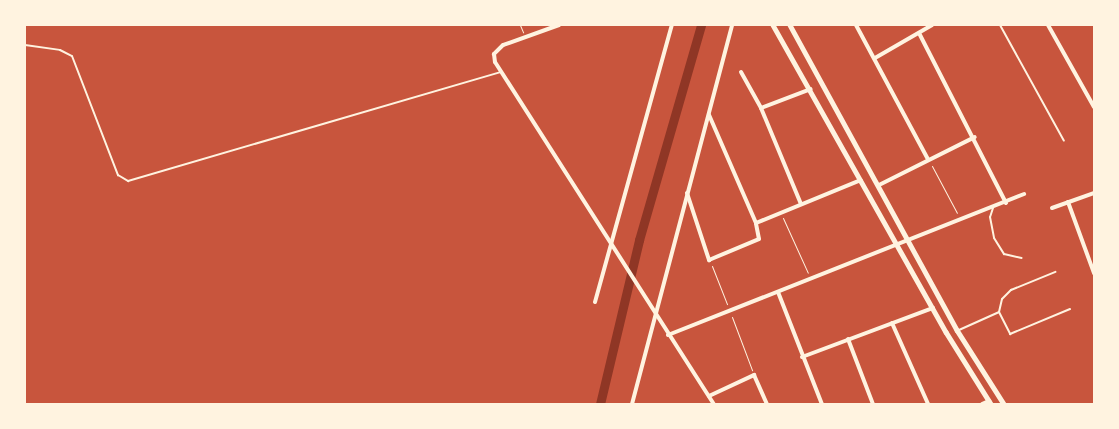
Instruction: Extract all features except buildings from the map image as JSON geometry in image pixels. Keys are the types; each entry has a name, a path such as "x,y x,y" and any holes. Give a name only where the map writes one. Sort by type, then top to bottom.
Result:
{"street":[{"path":"559,25 498,49 494,54 500,72 637,288 714,404"},
{"path":"595,302 672,25"},
{"path":"632,404 686,191 709,115 732,25"},
{"path":"773,25 811,89 933,308 990,402 982,404"},
{"path":"790,25 957,330 1004,404"},
{"path":"856,25 928,159"},
{"path":"875,58 932,25"},
{"path":"1048,25 1094,107"},
{"path":"919,33 975,137 1006,203"},
{"path":"741,72 761,108 801,204"},
{"path":"761,108 811,89"},
{"path":"686,191 709,260 754,244 760,236 709,115"},
{"path":"879,185 975,137"},
{"path":"756,223 861,180"},
{"path":"1052,208 1094,193"},
{"path":"668,335 896,243 1006,203 1024,194"},
{"path":"1068,202 1094,273"},
{"path":"778,292 822,404"},
{"path":"802,357 933,308"},
{"path":"892,323 928,404"},
{"path":"848,340 874,404"},
{"path":"709,396 754,375 767,404"}],"lane":[{"path":"1000,25 1064,141"},
{"path":"25,45 60,50 72,56 118,175 128,181 500,72"},
{"path":"992,208 990,218 994,238 1004,254 1022,258"},
{"path":"1055,272 1011,290 1002,299 1000,312 1010,334 1070,309"},
{"path":"957,330 1000,312"}],"path":[{"path":"928,159 960,220"},
{"path":"781,212 810,278"},
{"path":"709,260 754,375"}],"waterway":[{"path":"600,404 639,240 701,25"}]}
